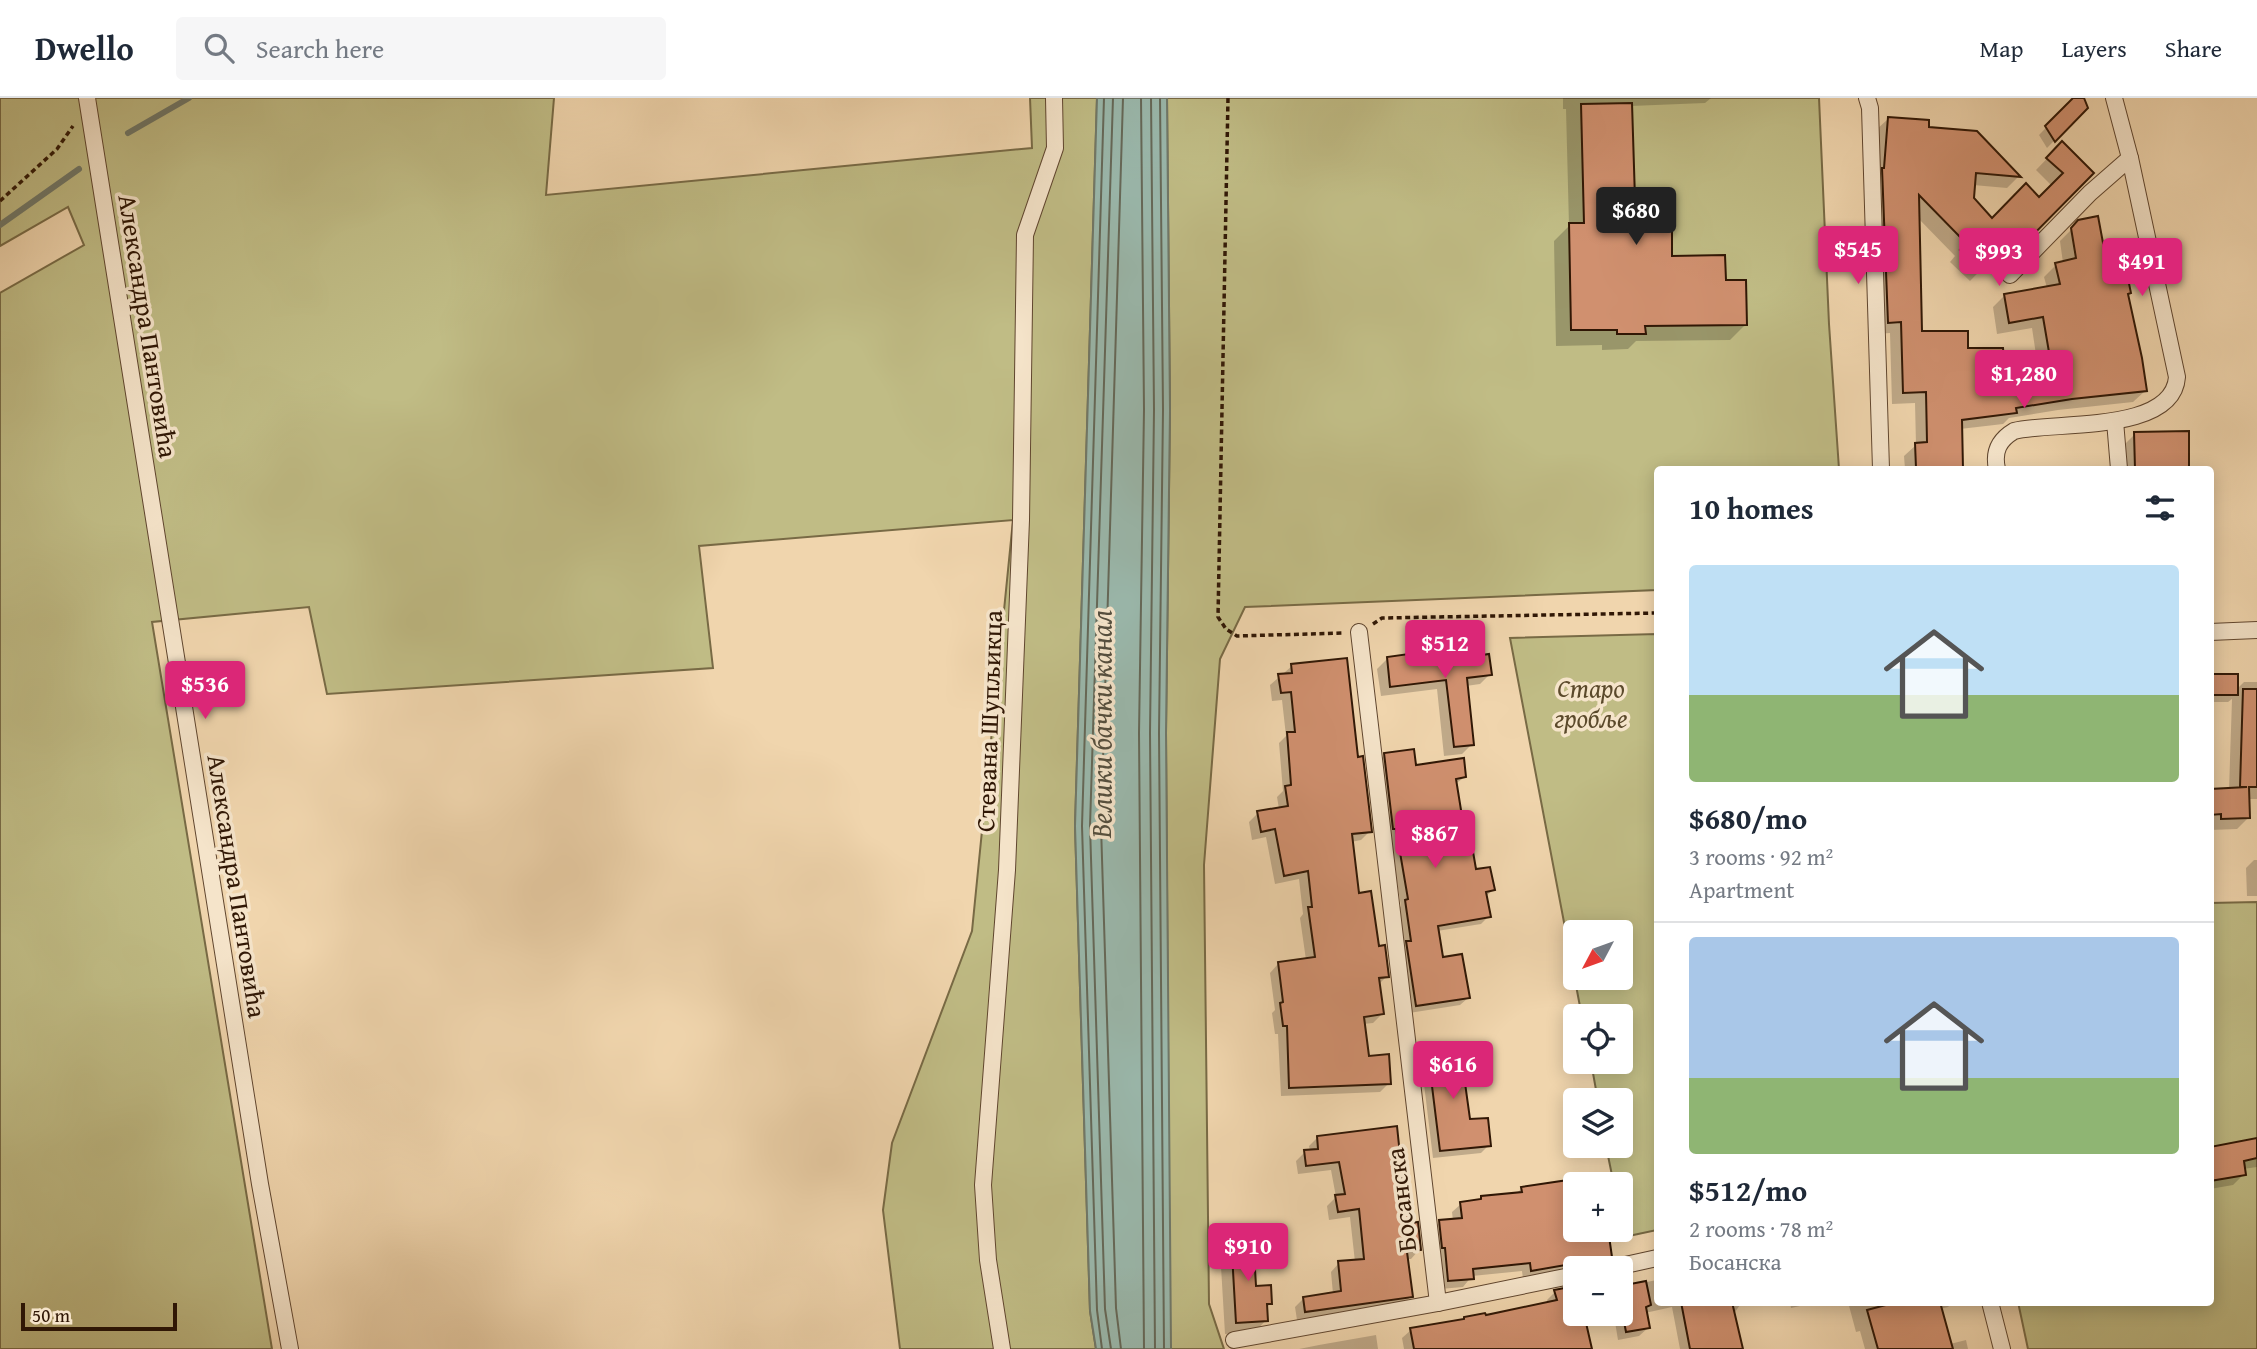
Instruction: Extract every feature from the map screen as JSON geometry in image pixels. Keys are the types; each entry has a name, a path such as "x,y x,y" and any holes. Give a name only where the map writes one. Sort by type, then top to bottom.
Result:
{"street":[{"name":"Стевана Шупљикца","path":"1002,1349 988,1260 983,1185 1007,870 1021,520 1025,235 1055,148 1054,98"},
{"path":"1867,98 1870,108 1878,319 1881,466"},
{"path":"1997,466 1999,444 2014,431 2115,421 2144,413 2173,392 2177,384 2130,158 2114,98"},
{"name":"Александра Пантовића","path":"87,99 260,1184 290,1349"},
{"path":"2010,275 2090,193 2130,158"},
{"path":"2115,421 2119,466"},
{"path":"2214,632 2257,630"},
{"name":"Босанска","path":"1359,632 1438,1303"},
{"path":"1633,1263 1654,1259"},
{"path":"1234,1339 1438,1303 1563,1277"},
{"path":"1991,1306 2002,1349"}],"path":[{"path":"1228,98 1218,617 1226,629 1237,636 1359,632 1382,618 1654,613"},
{"path":"0,201 57,149 87,99"}],"green space":[{"path":"0,98 554,98 546,195 1032,148 1030,98 1097,98 1075,826 1090,1311 1096,1349 900,1349 883,1210 892,1143 972,931 1013,520 699,546 713,668 327,694 309,607 152,622 272,1349 0,1349 0,293 84,245 68,207 0,246"},
{"path":"1167,98 1819,98 1829,324 1839,466 1654,466 1654,590 1245,607 1220,659 1204,865 1209,1304 1224,1349 1171,1349 1170,1344 1166,733 1170,410"},
{"name":"Старо гробље","path":"1654,634 1654,1231 1633,1235 1633,1172 1611,1172 1608,1158 1633,1158 1633,1088 1596,1088 1593,1074 1633,1074 1633,1004 1580,1004 1577,990 1633,990 1633,920 1564,920 1510,638"},
{"path":"2257,902 2257,1349 2028,1349 2019,1306 2214,1306 2214,903"}],"water":[{"name":"Велики бачки канал","path":"1097,98 1167,98 1170,410 1166,733 1171,1349 1096,1349 1090,1311 1075,826"}],"building":[{"path":"2073,98 2084,98 2088,108 2055,142 2045,126"},
{"path":"1632,103 1635,199 1642,199 1642,206 1654,206 1655,221 1672,221 1672,256 1725,255 1726,280 1746,280 1747,325 1645,326 1646,334 1617,334 1617,330 1571,330 1569,223 1584,223 1581,104"},
{"path":"1888,117 1929,120 1929,127 1977,131 2021,177 1976,173 1974,198 1992,218 2026,183 2039,197 2063,173 2046,158 2062,141 2094,173 2024,244 2016,236 1986,268 1980,268 1960,250 1966,243 1919,195 1922,331 1968,331 1968,348 2003,348 2006,381 2048,374 2045,359 2050,358 2043,317 2009,323 2004,294 2060,284 2055,263 2076,258 2071,228 2078,220 2098,216 2106,259 2123,255 2147,391 2072,399 2016,408 2017,413 1962,420 1963,466 1916,466 1915,443 1927,442 1926,392 1903,393 1901,322 1888,323 1884,168"},
{"path":"2189,431 2189,466 2135,466 2134,432"},
{"path":"1480,644 1482,655 1489,654 1492,675 1467,678 1474,745 1454,747 1446,680 1390,687 1387,657"},
{"path":"1347,658 1358,757 1363,756 1372,832 1352,834 1359,893 1371,891 1379,946 1385,945 1389,977 1379,978 1384,1014 1364,1017 1369,1056 1389,1054 1391,1084 1289,1088 1287,1026 1283,1026 1278,962 1315,957 1308,907 1312,907 1308,871 1284,876 1275,829 1261,832 1257,811 1288,806 1285,786 1291,785 1287,732 1295,732 1291,692 1281,693 1278,674 1292,673 1291,664"},
{"path":"2214,674 2238,674 2238,695 2214,695"},
{"path":"2243,689 2257,689 2257,787 2249,787 2250,818 2221,819 2221,814 2214,815 2214,789 2247,787 2240,787"},
{"path":"1414,749 1416,765 1464,758 1466,777 1456,779 1466,841 1471,840 1476,869 1490,867 1495,890 1486,892 1491,917 1438,926 1443,957 1462,954 1470,998 1416,1006 1406,941 1411,941 1405,900 1408,899 1396,829 1393,829 1384,753"},
{"path":"1456,1043 1461,1083 1465,1083 1470,1119 1488,1118 1491,1146 1440,1151 1431,1078 1425,1078 1421,1048"},
{"path":"1397,1126 1398,1155 1408,1217 1411,1217 1411,1223 1418,1222 1421,1250 1407,1252 1413,1297 1305,1312 1303,1297 1341,1291 1338,1261 1364,1259 1359,1209 1338,1212 1335,1195 1345,1194 1339,1162 1306,1166 1304,1150 1318,1149 1317,1136"},
{"path":"2257,1138 2257,1158 2244,1161 2246,1175 2214,1180 2214,1146"},
{"path":"1563,1181 1563,1242 1610,1242 1612,1256 1563,1256 1563,1265 1531,1271 1530,1263 1473,1269 1474,1279 1448,1281 1439,1220 1462,1218 1460,1202 1481,1199 1481,1196 1522,1192 1521,1187"},
{"path":"1253,1235 1256,1286 1271,1285 1272,1304 1267,1304 1268,1321 1236,1323 1231,1236"},
{"path":"1646,1281 1651,1305 1646,1307 1650,1328 1626,1332 1625,1326 1633,1326 1633,1284"},
{"path":"1563,1288 1563,1326 1587,1326 1592,1349 1414,1349 1410,1328 1557,1300 1554,1290"},
{"path":"1682,1306 1733,1306 1743,1349 1690,1349"},
{"path":"1882,1306 1941,1306 1953,1349 1878,1349 1867,1310"}],"waterway":[{"path":"128,133 189,98"},
{"path":"0,225 79,169"}]}
